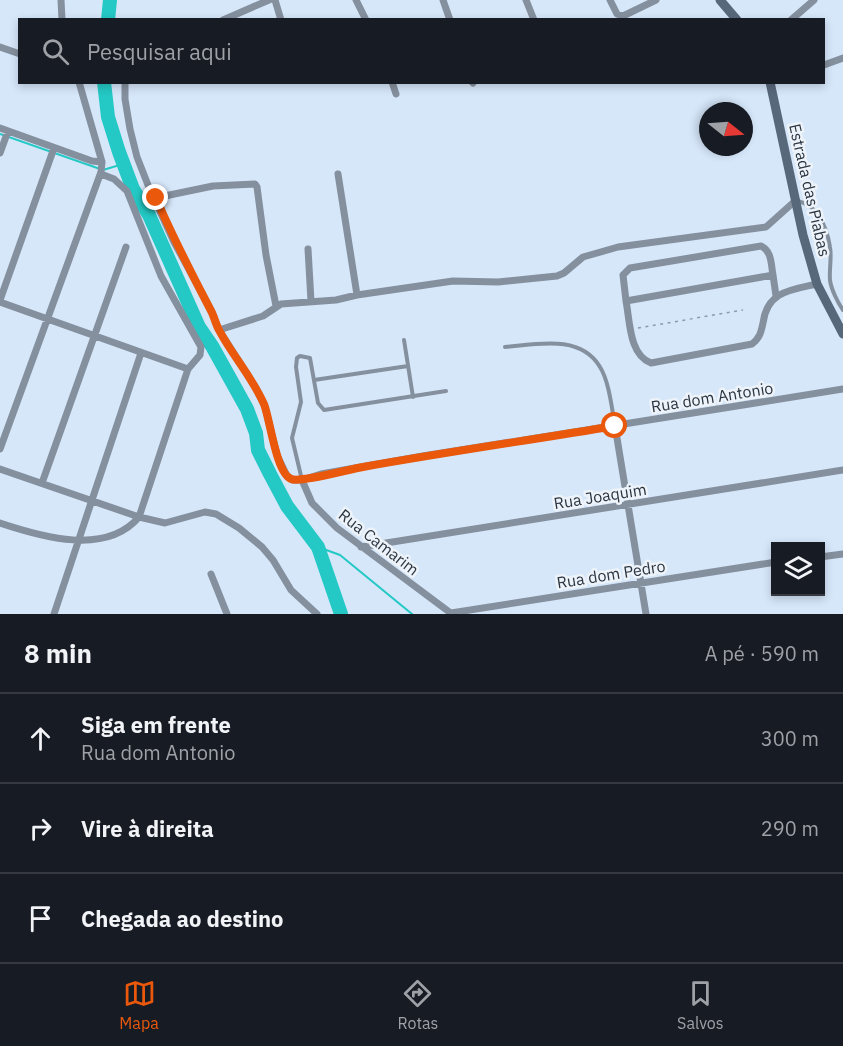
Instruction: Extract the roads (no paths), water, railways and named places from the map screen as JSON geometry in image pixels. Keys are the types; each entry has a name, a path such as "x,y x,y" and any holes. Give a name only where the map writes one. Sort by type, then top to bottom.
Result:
{"street":[{"path":"61,0 62,18"},
{"path":"228,18 269,0"},
{"path":"275,0 280,18"},
{"path":"356,0 365,18"},
{"path":"443,0 449,18"},
{"path":"526,0 533,18"},
{"path":"610,0 617,14 623,16 656,0"},
{"path":"720,0 735,18"},
{"path":"793,18 814,0"},
{"path":"0,47 18,53"},
{"path":"825,65 843,58"},
{"path":"0,449 101,169 80,84"},
{"path":"125,84 127,115 137,158 174,242 211,310 219,330 256,388 265,407 277,455 287,476 293,480 302,480"},
{"path":"393,84 396,94"},
{"name":"Estrada das Piabas","path":"772,84 802,235 817,284 843,334"},
{"path":"0,128 6,135 101,169 127,191 158,269 201,347 201,355 188,369 139,517 130,527 114,536 79,540 27,531 0,523"},
{"path":"0,153 6,135"},
{"path":"53,150 0,301 188,369"},
{"path":"338,174 357,295"},
{"path":"156,198 213,186 255,184 276,306"},
{"path":"219,330 263,316 276,306 336,300 453,281 498,282 557,276 583,257 618,248 766,227 795,201"},
{"path":"776,296 770,254 766,248 761,246 630,268 623,275 631,329 639,356 651,363 752,344 760,337 766,308 776,296 817,284"},
{"path":"42,483 126,247"},
{"path":"308,249 312,301"},
{"path":"626,301 773,275"},
{"path":"54,614 141,353"},
{"name":"Rua dom Antonio","path":"302,480 321,474 423,456 843,389"},
{"path":"615,426 639,583 646,614"},
{"path":"0,469 139,517 165,523 205,512 216,514 238,528 262,548 273,560 291,590 317,614"},
{"name":"Rua Joaquim","path":"361,547 843,470"},
{"name":"Rua Camarim","path":"302,480 307,495 317,508 361,547 452,614"},
{"path":"825,556 843,554"},
{"name":"Rua dom Pedro","path":"452,614 771,563"},
{"path":"211,574 227,614"}],"lane":[{"path":"795,201 813,208 824,225 830,246 830,282 843,310"},
{"path":"817,284 830,282"},
{"path":"404,340 413,397"},
{"path":"506,347 544,343 561,344 579,347 591,355 601,368 615,426"},
{"path":"302,480 292,438 301,402 296,367 297,358 300,356 310,358 318,403 321,408 328,411 446,391"},
{"path":"315,380 408,366"}],"waterway":[{"path":"108,18 110,0"},
{"path":"104,84 108,117 133,189 149,215 199,327 247,409 256,433 258,450 270,474 287,506 318,547 341,614"},
{"path":"0,134 103,170 123,164"},
{"path":"318,547 340,555 412,614"}]}
